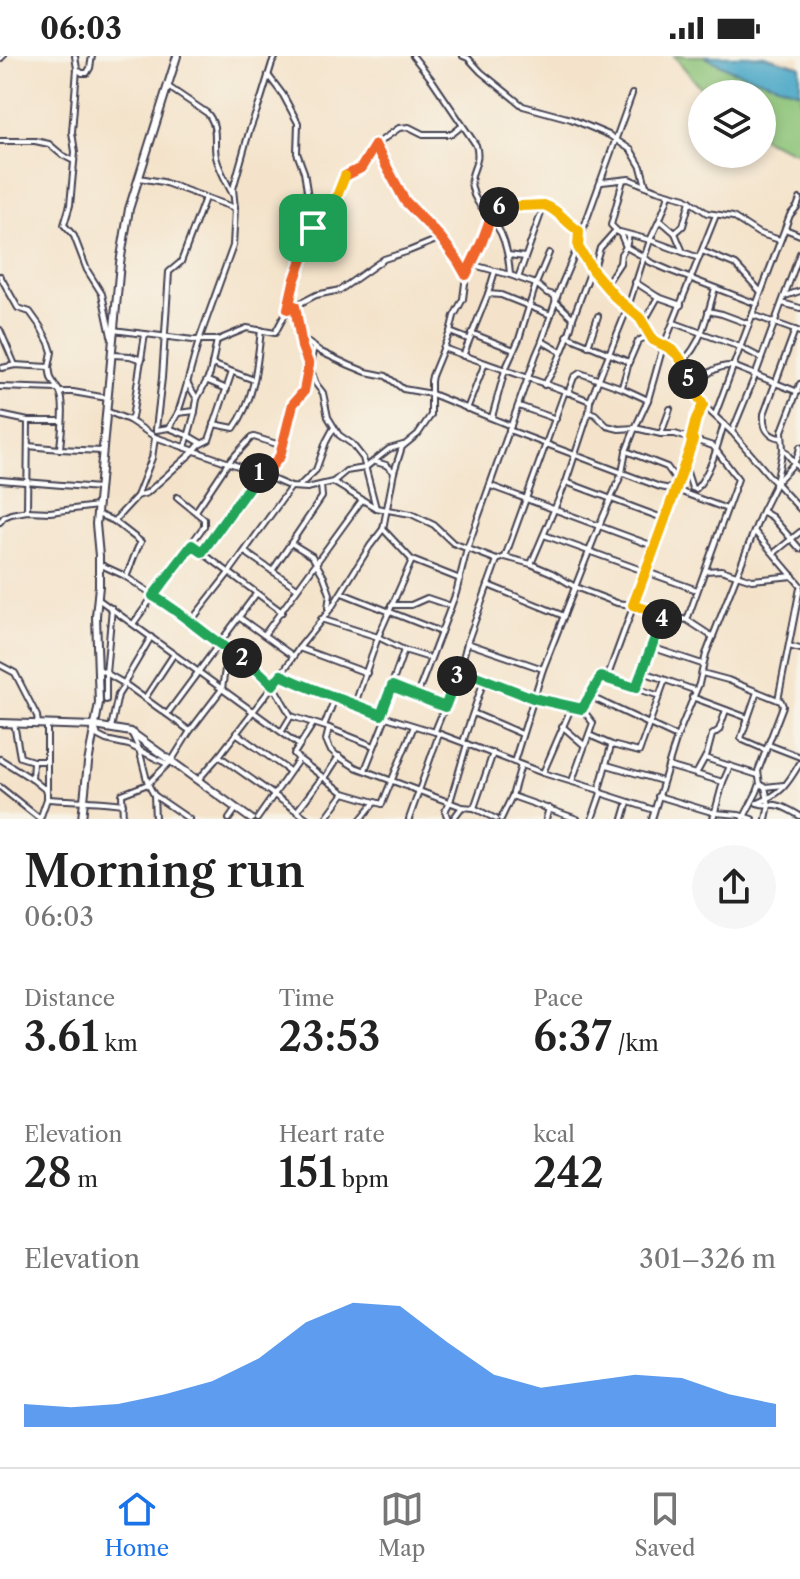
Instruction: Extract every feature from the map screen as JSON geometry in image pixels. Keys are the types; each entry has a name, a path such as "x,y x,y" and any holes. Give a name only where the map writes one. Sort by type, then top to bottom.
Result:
{"street":[{"path":"75,56 74,161 70,205 64,225 74,236 86,268 102,294 112,339"},
{"path":"77,69 87,73 92,56"},
{"path":"102,699 97,668 99,564 96,524 120,263 129,209 177,56"},
{"path":"233,195 249,132 276,56"},
{"path":"413,56 476,145 478,160 471,182 474,199 501,233 510,275"},
{"path":"463,56 523,106 571,119 616,140 636,156 646,186"},
{"path":"268,75 298,123 296,146 304,172 313,228"},
{"path":"167,86 212,118 216,156 233,195 235,208 233,246 199,340 178,413 169,428"},
{"path":"417,695 451,606 467,549 527,379 632,94"},
{"path":"113,330 199,340 218,340 247,328 272,333 278,331 313,228 333,206 345,177 361,168 375,145 402,127 423,134 452,134 462,126"},
{"path":"0,141 49,144 74,161"},
{"path":"375,145 405,201 441,238 466,275"},
{"path":"139,178 163,182 235,208"},
{"path":"623,180 611,225 626,247 650,262 757,304"},
{"path":"602,182 634,180 678,195 707,213 733,217 758,233 780,240"},
{"path":"531,564 566,482 590,401 669,194"},
{"path":"114,521 137,496 152,458 170,270 181,262 205,198"},
{"path":"715,415 780,240 800,199"},
{"path":"675,233 683,226 690,201"},
{"path":"518,278 544,205"},
{"path":"106,411 129,420 155,437 291,487 333,482 346,471 365,468 389,449 404,444 418,434 429,419 432,409 431,381 465,294 470,264 494,209 544,205 579,231 578,247 593,271 644,322 656,342 665,345 682,362 685,374 703,405 724,423 800,509"},
{"path":"514,762 543,669 622,473 626,451 716,215"},
{"path":"790,215 800,217"},
{"path":"660,220 675,233 683,252"},
{"path":"785,229 800,235"},
{"path":"617,231 699,258"},
{"path":"544,385 554,373 600,248 617,231"},
{"path":"605,286 620,263 629,234"},
{"path":"288,309 316,295 340,290 384,259 441,238"},
{"path":"702,251 736,265 761,292"},
{"path":"492,417 505,370 549,253"},
{"path":"732,432 800,253"},
{"path":"508,255 525,257"},
{"path":"470,264 536,284 554,295 556,302 573,318"},
{"path":"463,356 495,271"},
{"path":"0,276 18,308 30,312 40,326 52,352 49,367 51,378 64,404 60,449"},
{"path":"635,282 658,297 681,305"},
{"path":"682,362 701,333 715,288"},
{"path":"785,296 800,291"},
{"path":"488,294 501,295 551,315"},
{"path":"644,322 658,297"},
{"path":"782,303 800,308"},
{"path":"295,306 300,337 316,384 323,393 328,417 339,435 352,444 363,458 376,508"},
{"path":"708,311 749,324"},
{"path":"753,315 798,331 764,414 766,431 781,438"},
{"path":"588,346 598,316"},
{"path":"674,323 761,358"},
{"path":"0,330 15,365"},
{"path":"214,424 233,429 250,401 261,330"},
{"path":"450,332 468,339"},
{"path":"471,332 514,350"},
{"path":"129,420 132,418 145,334"},
{"path":"622,388 638,341 650,335"},
{"path":"567,336 629,362"},
{"path":"300,337 321,352 359,370 386,376 403,389 432,394 492,417 547,445 727,509"},
{"path":"185,448 197,399 208,381 218,340"},
{"path":"542,341 561,352"},
{"path":"202,552 261,474 280,456 293,404 304,391 314,346"},
{"path":"442,348 590,401"},
{"path":"111,355 142,360"},
{"path":"467,409 485,363"},
{"path":"212,364 254,380"},
{"path":"1,369 15,365 49,367"},
{"path":"693,387 710,371 722,365 733,366 799,392"},
{"path":"137,496 147,493 201,443 209,440 232,372"},
{"path":"505,557 566,392 576,374 622,388 648,400"},
{"path":"208,381 227,389"},
{"path":"188,384 197,399"},
{"path":"652,819 703,664 762,511 776,483 783,450 782,431 800,384"},
{"path":"0,387 73,392 107,398"},
{"path":"607,678 666,519 703,405"},
{"path":"519,406 556,419"},
{"path":"661,434 670,409"},
{"path":"178,413 195,411"},
{"path":"589,412 607,426 671,433 713,446 738,479 687,620"},
{"path":"0,415 28,421 61,421"},
{"path":"27,511 28,421"},
{"path":"685,464 692,488 696,489 706,475 724,423"},
{"path":"156,430 169,428 201,443"},
{"path":"298,487 316,470 334,428"},
{"path":"195,512 243,445 254,437 283,446"},
{"path":"198,780 342,593 383,529 394,472 404,444"},
{"path":"28,446 102,451"},
{"path":"776,483 798,458 800,447"},
{"path":"783,450 800,470"},
{"path":"626,451 667,467 677,481"},
{"path":"376,462 394,472"},
{"path":"0,480 99,488"},
{"path":"333,482 376,508 411,514 434,525 453,543 467,549 497,560 505,557 531,564 575,587 622,605 633,605 687,620 714,637"},
{"path":"566,482 666,519"},
{"path":"272,571 322,497 321,485"},
{"path":"491,486 656,547"},
{"path":"191,621 291,487"},
{"path":"133,624 204,526 205,522 177,497"},
{"path":"264,635 362,500"},
{"path":"0,522 7,515 27,511 97,510 141,542 126,577"},
{"path":"762,511 772,517 800,549"},
{"path":"383,529 412,560 460,579"},
{"path":"754,531 800,586 797,615 778,700"},
{"path":"774,553 800,532"},
{"path":"544,535 697,590"},
{"path":"291,543 308,552 324,577 330,594 328,611"},
{"path":"192,545 282,612"},
{"path":"245,552 297,588"},
{"path":"355,704 378,637 412,560"},
{"path":"409,819 497,560"},
{"path":"99,564 126,577 252,665 273,685 291,716 374,746"},
{"path":"705,571 721,570 752,580 793,576"},
{"path":"488,585 564,616"},
{"path":"342,593 441,632"},
{"path":"167,714 256,594"},
{"path":"391,605 411,605 427,598 451,606"},
{"path":"98,599 299,745"},
{"path":"82,819 106,673 112,608"},
{"path":"636,688 663,615"},
{"path":"239,617 293,656"},
{"path":"321,619 430,658"},
{"path":"111,728 118,695 151,637"},
{"path":"467,643 543,669"},
{"path":"789,646 800,649"},
{"path":"651,647 703,664"},
{"path":"299,648 367,673"},
{"path":"123,819 122,794 148,784 169,762 222,689 228,650"},
{"path":"365,770 404,650"},
{"path":"145,698 174,654"},
{"path":"0,665 15,673 38,724"},
{"path":"97,668 125,683 190,731"},
{"path":"460,670 533,698 582,709 593,723 572,781"},
{"path":"643,672 695,691"},
{"path":"702,673 781,701 783,706 758,775 768,802 766,819"},
{"path":"281,675 384,716 654,810"},
{"path":"582,709 601,677 660,696"},
{"path":"462,807 451,819 445,811 485,679"},
{"path":"589,735 639,752 665,680"},
{"path":"392,686 445,707"},
{"path":"757,692 741,738 800,757"},
{"path":"102,699 118,695"},
{"path":"589,696 677,737"},
{"path":"692,697 748,718"},
{"path":"335,698 326,740 339,756 355,767 462,807 474,808 498,819 512,796 521,765"},
{"path":"543,773 572,706"},
{"path":"696,774 726,710"},
{"path":"473,713 522,734"},
{"path":"282,731 291,716"},
{"path":"0,723 95,726 131,732 251,819"},
{"path":"14,723 19,755 23,759 46,761"},
{"path":"313,724 294,754 344,793 383,804 414,726"},
{"path":"0,787 38,818 47,799 47,725"},
{"path":"95,726 98,736 106,740 129,745 169,762"},
{"path":"562,726 584,745"},
{"path":"131,732 154,795 155,819"},
{"path":"236,733 290,771"},
{"path":"592,819 612,745"},
{"path":"474,808 493,753"},
{"path":"219,756 308,819"},
{"path":"297,811 339,756"},
{"path":"705,758 758,775"},
{"path":"0,759 47,791"},
{"path":"257,819 299,759"},
{"path":"32,779 33,761"},
{"path":"607,765 663,782"},
{"path":"799,765 800,775"},
{"path":"768,802 799,765"},
{"path":"668,766 723,782"},
{"path":"713,819 730,766"},
{"path":"762,786 784,785"},
{"path":"744,818 762,786"},
{"path":"325,819 344,793"},
{"path":"154,795 189,819"},
{"path":"512,796 577,819"},
{"path":"658,796 715,813 752,819"},
{"path":"47,799 123,804"},
{"path":"623,819 628,802"},
{"path":"754,804 768,802 800,816"},
{"path":"361,819 374,803"},
{"path":"546,819 549,808"},
{"path":"229,819 236,809"}],"green space":[{"path":"674,56 704,56 731,70 762,80 694,80"},
{"path":"776,84 800,92 800,153 776,144"}],"water":[{"path":"704,56 764,56 800,66 800,92 776,84 776,80 762,80 731,70"}],"route":[{"path":"375,145 405,201 451,250 466,275 494,209 537,205 550,207 579,231 578,247 605,286 644,322 653,340 678,356 703,405 666,519 633,605 663,615 636,688 601,677 582,709 533,698 460,670 445,707 392,686 381,715 319,693 281,675 273,685 252,665 153,596 192,545 202,552 258,473 264,476 280,456 293,404 304,391 309,365 302,347 295,306 288,309 313,228 337,201 345,177 364,165 375,145"}]}
